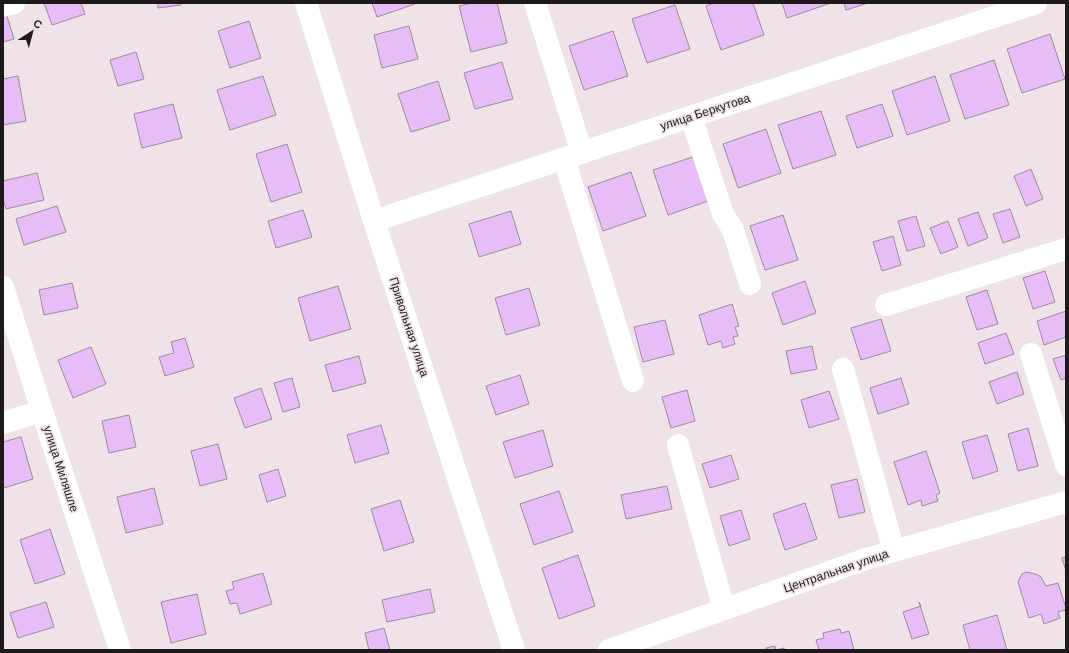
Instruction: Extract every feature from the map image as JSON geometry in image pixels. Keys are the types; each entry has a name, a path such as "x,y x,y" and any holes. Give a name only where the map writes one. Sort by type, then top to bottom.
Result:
{"street":[{"path":"3,6 14,3"},
{"name":"Привольная улица","path":"306,3 374,221 514,650"},
{"path":"535,3 573,156 633,381"},
{"name":"улица Беркутова","path":"374,221 1036,3"},
{"path":"691,117 723,214 733,230 750,284"},
{"path":"886,305 1066,248"},
{"name":"улица Миляшле","path":"3,287 120,650"},
{"path":"1032,354 1066,464"},
{"path":"843,369 894,551"},
{"path":"3,423 42,411"},
{"path":"678,445 724,609"},
{"name":"Центральная улица","path":"609,650 866,559 1066,502"}],"building":[{"path":"44,3 81,3 85,14 52,25"},
{"path":"158,3 180,3 181,5 158,8"},
{"path":"372,3 415,3 415,4 377,17"},
{"path":"473,3 497,3 507,43 471,52 459,6"},
{"path":"714,3 753,3 764,35 721,50 706,6"},
{"path":"782,3 831,3 787,18"},
{"path":"844,3 868,3 846,10"},
{"path":"675,5 690,49 647,63 632,19"},
{"path":"6,13 14,39 3,42 3,14"},
{"path":"249,21 261,58 230,68 218,31"},
{"path":"409,26 418,59 382,68 374,35"},
{"path":"613,31 628,76 584,90 569,46"},
{"path":"1050,34 1065,79 1022,93 1007,49"},
{"path":"136,52 144,79 118,86 110,60"},
{"path":"994,60 1009,105 965,119 950,75"},
{"path":"502,62 513,99 475,109 464,73"},
{"path":"18,76 26,121 3,125 3,79"},
{"path":"263,76 276,115 230,130 217,90"},
{"path":"935,76 950,121 907,135 892,91"},
{"path":"438,81 450,120 411,132 398,94"},
{"path":"173,104 182,138 142,148 134,114"},
{"path":"882,104 893,136 857,148 846,116"},
{"path":"821,111 836,155 793,169 778,125"},
{"path":"766,129 781,173 738,188 723,144"},
{"path":"287,144 302,192 271,202 256,154"},
{"path":"696,156 711,200 668,215 653,170"},
{"path":"1031,169 1043,199 1026,206 1014,176"},
{"path":"631,172 646,216 603,231 588,187"},
{"path":"37,173 44,200 6,209 3,199 3,181"},
{"path":"57,206 66,232 24,245 16,219"},
{"path":"1010,209 1020,237 1003,243 993,214"},
{"path":"303,210 312,237 276,248 268,221"},
{"path":"511,211 521,244 479,257 469,224"},
{"path":"978,212 988,238 968,246 958,219"},
{"path":"783,215 798,260 765,270 750,226"},
{"path":"916,216 925,246 907,251 898,221"},
{"path":"948,221 958,247 941,254 930,228"},
{"path":"893,236 901,265 882,271 873,242"},
{"path":"1045,271 1055,302 1033,309 1023,278"},
{"path":"805,281 816,313 783,325 772,293"},
{"path":"72,283 78,308 44,315 39,290"},
{"path":"338,286 351,329 310,341 298,298"},
{"path":"529,288 540,325 506,335 495,298"},
{"path":"987,290 998,324 977,330 966,297"},
{"path":"732,304 739,326 735,327 738,336 733,337 735,344 723,348 721,341 708,345 699,315"},
{"path":"1066,311 1066,337 1044,345 1037,321"},
{"path":"881,319 891,351 861,360 851,328"},
{"path":"665,320 674,354 643,362 634,327"},
{"path":"1006,333 1014,354 985,364 978,343"},
{"path":"185,338 194,367 165,376 159,357 174,353 171,342"},
{"path":"812,346 817,369 791,374 786,351"},
{"path":"91,347 106,384 73,398 58,360"},
{"path":"1066,355 1066,378 1061,380 1053,359"},
{"path":"359,356 366,383 333,392 325,365"},
{"path":"1017,372 1024,394 997,404 989,382"},
{"path":"520,375 529,404 496,415 486,386"},
{"path":"292,378 300,407 283,412 274,383"},
{"path":"901,378 909,404 878,414 870,388"},
{"path":"261,388 272,419 245,428 234,398"},
{"path":"687,390 695,421 671,428 662,397"},
{"path":"829,391 839,419 809,428 801,400"},
{"path":"129,415 136,447 109,453 102,421"},
{"path":"381,425 389,453 355,463 347,435"},
{"path":"1028,428 1038,466 1018,471 1008,434"},
{"path":"543,430 553,466 515,478 503,442"},
{"path":"987,435 998,471 973,479 962,442"},
{"path":"21,437 33,479 4,488 3,442"},
{"path":"218,444 227,479 200,486 191,451"},
{"path":"926,451 940,493 936,495 938,501 922,506 921,500 908,505 894,462"},
{"path":"731,455 739,479 710,488 702,464"},
{"path":"278,469 286,496 267,502 259,475"},
{"path":"857,479 865,512 839,518 831,485"},
{"path":"667,486 672,509 626,519 621,495"},
{"path":"154,488 163,524 126,533 117,497"},
{"path":"559,491 573,532 534,545 520,504"},
{"path":"400,500 414,542 384,551 371,509"},
{"path":"805,503 817,539 785,550 773,514"},
{"path":"741,510 750,539 729,546 720,516"},
{"path":"50,529 65,574 35,584 20,540"},
{"path":"578,555 595,606 559,619 542,568"},
{"path":"1066,557 1066,571 1062,558"},
{"path":"1026,572 1036,574 1041,577 1046,586 1058,583 1066,608 1066,610 1058,612 1060,618 1044,624 1041,614 1029,618 1018,582 1022,574"},
{"path":"263,573 272,604 240,614 237,603 230,604 226,591 234,589 232,582"},
{"path":"430,589 435,612 387,622 382,600"},
{"path":"197,594 206,634 171,643 161,602"},
{"path":"46,602 54,627 18,638 10,613"},
{"path":"920,606 929,634 912,639 903,612"},
{"path":"997,615 1007,650 970,650 963,625"},
{"path":"384,628 390,650 369,650 365,633"},
{"path":"840,629 841,633 849,631 854,650 819,650 816,640 824,638 823,633"},
{"path":"775,646 776,650 766,650 766,648"}]}
